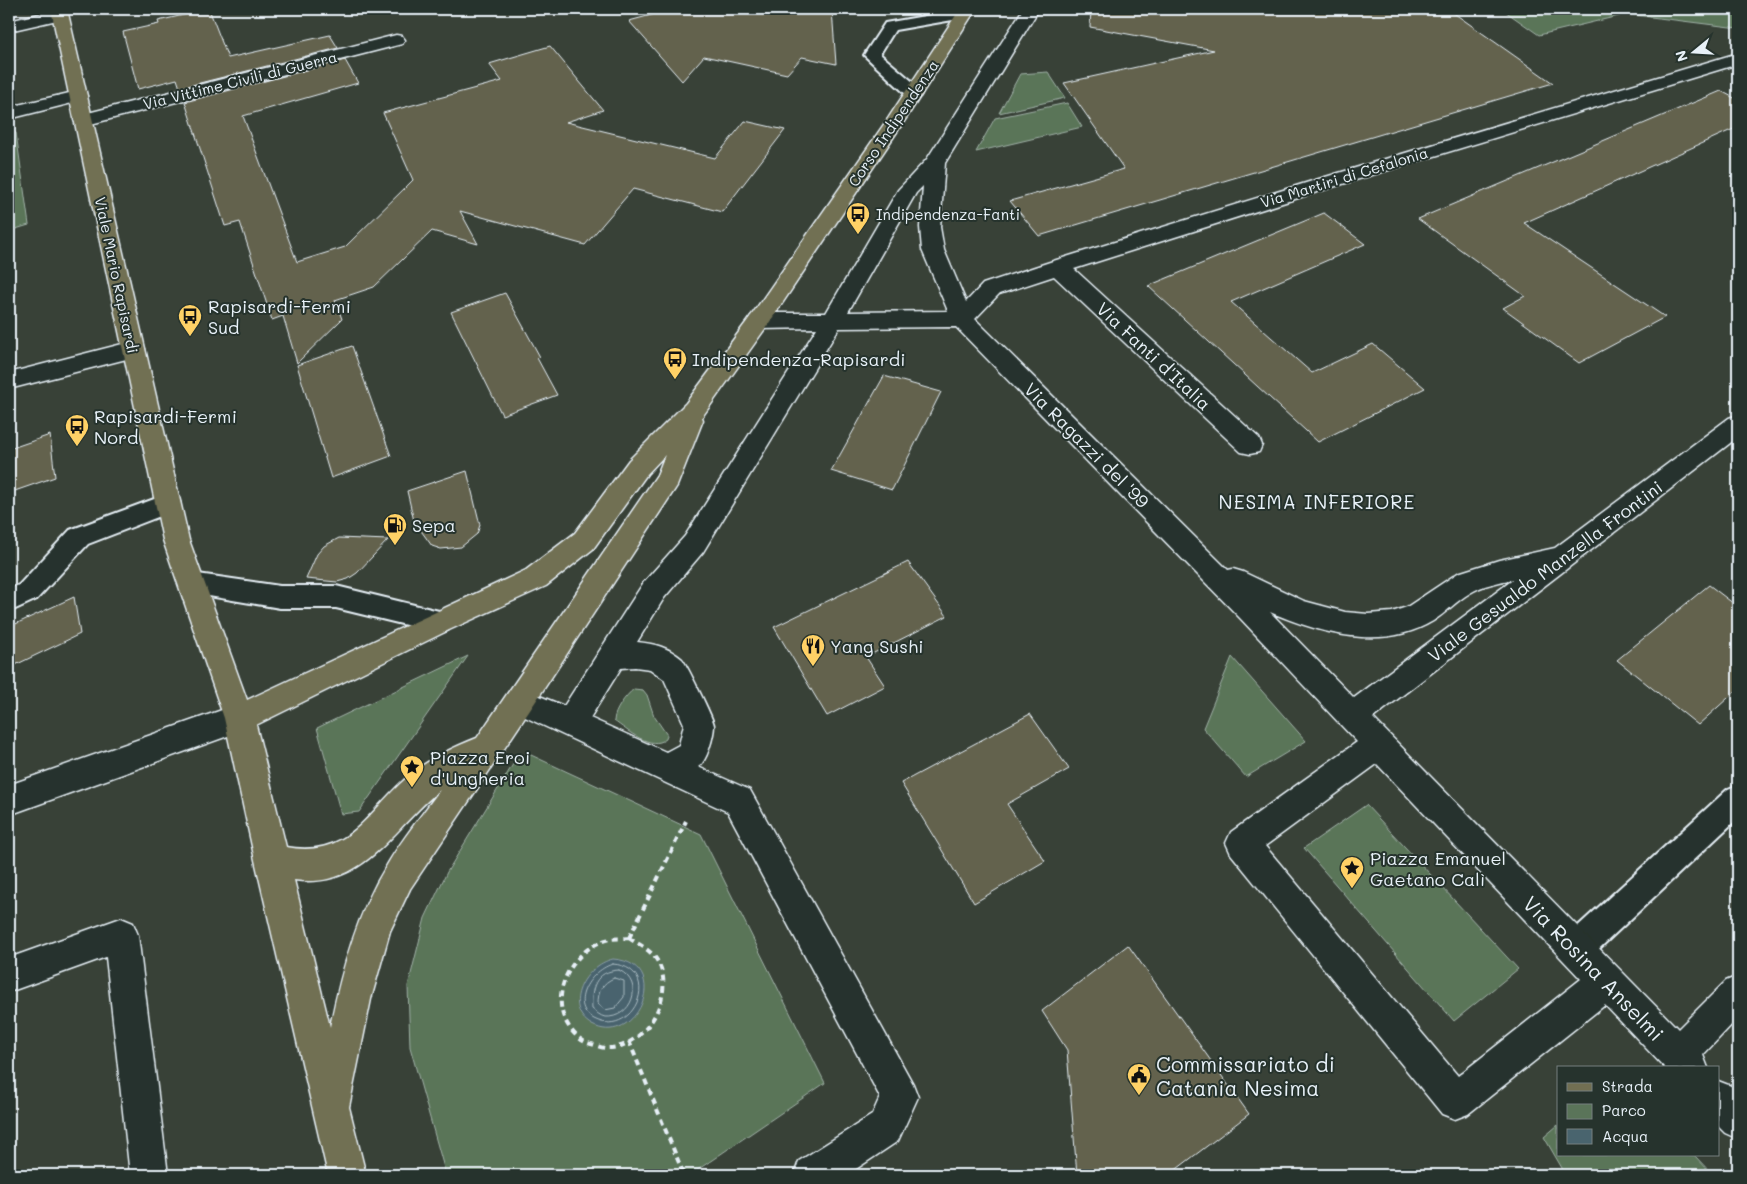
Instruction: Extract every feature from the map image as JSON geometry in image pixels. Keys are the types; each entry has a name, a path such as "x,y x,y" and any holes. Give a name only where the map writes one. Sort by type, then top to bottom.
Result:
{"main road":[{"name":"Viale Mario Rapisardi","path":"60,11 176,540 239,718 347,1175"},
{"name":"Corso Indipendenza","path":"695,409 759,321 967,12"},
{"path":"239,718 439,622 536,578 584,541 638,467 695,409"},
{"path":"332,1111 353,999 374,928 398,877 520,701 668,479 695,409"},
{"path":"272,860 307,866 344,858 370,840 421,786 433,777 486,748"}],"street":[{"path":"570,722 654,590 694,544 833,320 908,190 935,163 1031,9"},
{"path":"9,26 60,11"},
{"name":"Via Vittime Civili di Guerra","path":"83,120 396,40"},
{"name":"Via Martiri di Cefalonia","path":"962,319 991,289 1329,182 1738,58"},
{"path":"9,113 78,96"},
{"path":"759,321 962,319 933,250 930,227 935,163"},
{"name":"Via Fanti d'Italia","path":"1058,267 1250,444"},
{"name":"Via Ragazzi del '99","path":"962,319 1204,562 1352,716"},
{"path":"9,381 134,349"},
{"name":"Viale Gesualdo Manzella Frontini","path":"1352,716 1738,424"},
{"path":"1204,562 1262,596 1313,617 1348,624 1387,625 1415,617 1467,581 1567,555"},
{"path":"612,656 635,654 657,657 674,670 699,724 692,754 667,768"},
{"path":"520,701 570,722 739,801 900,1097 885,1128 813,1175"},
{"name":"Via Rosina Anselmi","path":"1352,716 1684,1061"},
{"path":"9,800 239,718"},
{"path":"1380,744 1242,843 1455,1101 1607,981"},
{"path":"9,975 122,935 148,1175"},
{"path":"1684,1061 1738,993"}],"lane":[{"path":"914,92 872,55 890,26 967,12"},
{"path":"9,601 28,592 79,538 168,503"},
{"path":"191,583 280,597 336,597 439,622"},
{"path":"1576,949 1738,799"}],"path":[{"path":"629,938 686,821"},
{"path":"629,938 644,944 656,956 664,973 665,990 661,1007 652,1022 640,1035 625,1044 608,1048 592,1046 578,1039 568,1027 562,1010 562,992 568,972 580,956 595,945 612,939 629,938"},
{"path":"629,1041 684,1175"}],"green space":[{"path":"1502,9 1738,9 1738,28 1627,14 1539,35"},
{"path":"1048,72 1065,98 999,113 1020,74"},
{"path":"1067,103 1082,127 976,152 995,118"},
{"path":"9,130 16,133 29,225 9,231"},
{"path":"468,656 359,812 341,814 317,728"},
{"path":"1232,657 1306,741 1246,777 1203,728"},
{"path":"634,689 643,690 647,695 654,716 667,735 666,739 653,743 646,741 614,721 621,704"},
{"path":"531,755 701,834 825,1083 690,1175 446,1175 410,1047 408,986 425,918 447,872 515,761"},
{"path":"1366,805 1518,969 1454,1021 1304,848"},
{"path":"1557,1126 1557,1156 1695,1156 1713,1175 1566,1175 1544,1137"}],"water":[{"path":"613,959 631,964 642,974 645,988 642,1002 635,1016 623,1025 608,1029 592,1025 583,1017 578,1008 578,998 580,988 594,969"}],"building":[{"path":"209,9 228,58 330,35 338,48 180,88 177,79 138,89 123,32 159,24 158,21"},
{"path":"694,9 748,9 744,13 832,10 836,64 802,57 787,74 704,56 682,81 629,21 670,10 689,14"},
{"path":"1091,9 1448,9 1553,83 1039,236 1010,201 1124,169 1064,83 1214,50 1090,27"},
{"path":"550,46 603,110 566,122 715,158 745,121 785,130 722,212 633,189 585,245 460,211 478,244 432,231 374,287 335,300 342,319 297,363 283,316 272,320 240,222 225,226 185,102 345,60 358,83 243,116 297,262 345,247 413,180 383,113 502,81 489,64"},
{"path":"1721,91 1738,100 1738,127 1524,223 1665,317 1579,363 1503,308 1525,296 1418,219"},
{"path":"1324,213 1365,244 1231,302 1312,373 1373,344 1425,388 1318,442 1148,286"},
{"path":"505,293 540,357 537,358 557,395 502,415 451,312"},
{"path":"352,346 391,456 331,478 297,365"},
{"path":"884,376 941,392 892,490 831,471"},
{"path":"50,435 55,477 9,493 9,449"},
{"path":"467,471 480,525 477,534 461,547 441,549 432,546 414,521 407,491"},
{"path":"339,538 388,540 357,573 348,579 337,582 306,579 317,554 324,546"},
{"path":"908,562 947,616 866,657 885,686 827,716 774,627"},
{"path":"1709,585 1738,607 1738,689 1698,725 1617,660"},
{"path":"74,597 80,634 9,668 9,627"},
{"path":"1030,714 1069,769 1007,804 1045,861 974,903 901,783"},
{"path":"1128,945 1249,1114 1169,1175 1077,1175 1067,1050 1042,1011"}],"place":[{"name":"Indipendenza-Fanti","path":"858,235"},
{"name":"Rapisardi-Fermi Sud","path":"190,337"},
{"name":"Indipendenza-Rapisardi","path":"675,380"},
{"name":"Rapisardi-Fermi Nord","path":"77,447"},
{"name":"Sepa","path":"395,546"},
{"name":"Yang Sushi","path":"813,667"},
{"name":"Piazza Eroi d'Ungheria","path":"412,788"},
{"name":"Piazza Emanuel Gaetano Calì","path":"1352,889"},
{"name":"Commissariato di Catania Nesima","path":"1139,1096"}],"district":[{"name":"NESIMA INFERIORE","path":"1317,501"}]}
